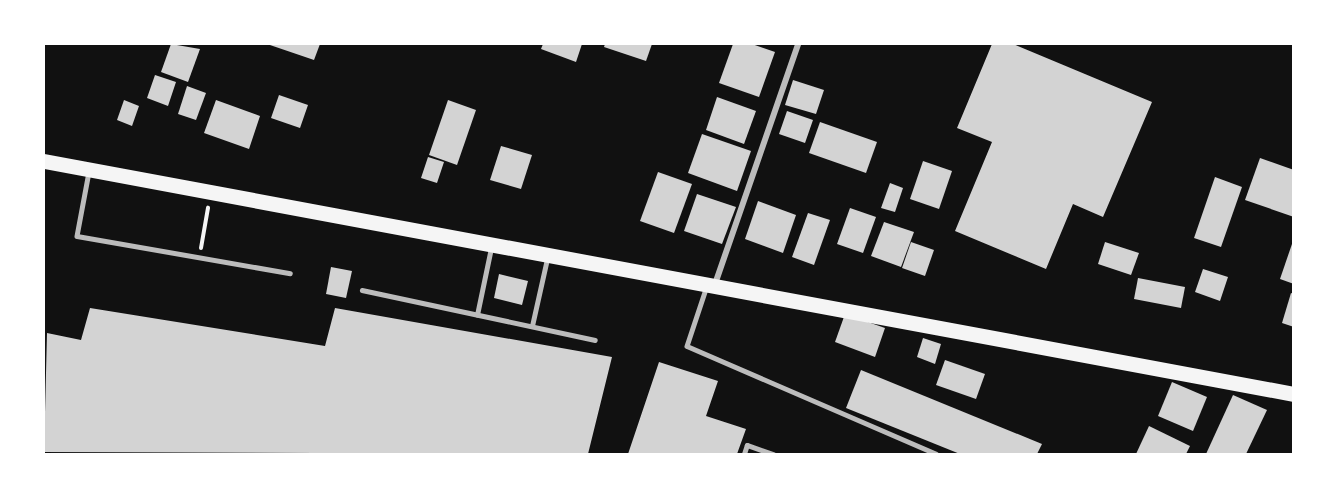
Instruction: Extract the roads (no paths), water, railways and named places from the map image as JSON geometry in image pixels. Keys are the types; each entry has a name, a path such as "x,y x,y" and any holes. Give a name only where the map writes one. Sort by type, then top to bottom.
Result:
{"highway":[{"path":"44,161 1293,394"}],"street":[{"path":"710,287 798,44"}],"lane":[{"path":"89,169 78,236 290,273"},
{"path":"477,315 491,245"},
{"path":"532,326 548,255"},
{"path":"710,287 687,346 936,454"},
{"path":"362,290 595,339"},
{"path":"744,454 747,445 773,454"}]}
